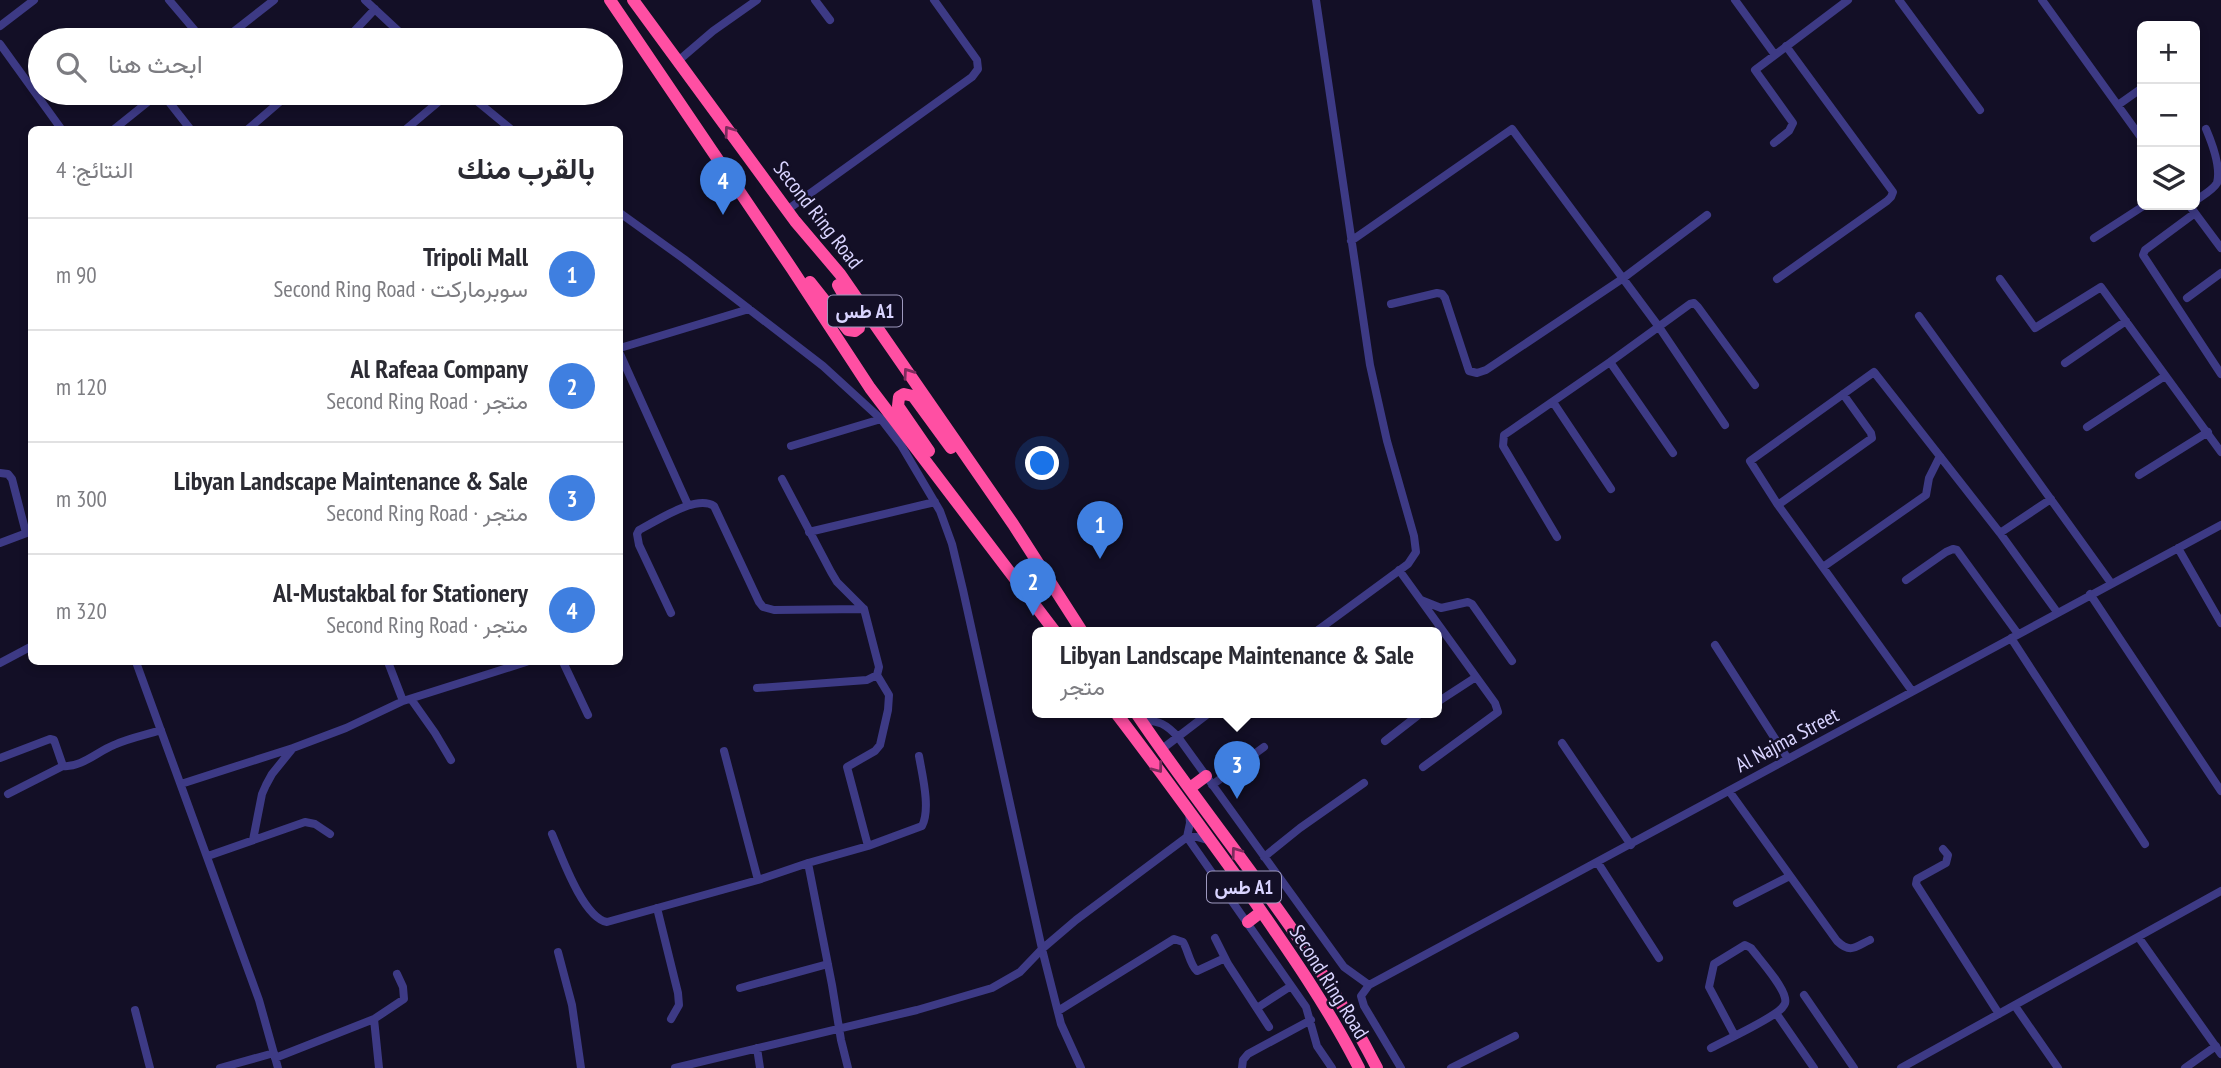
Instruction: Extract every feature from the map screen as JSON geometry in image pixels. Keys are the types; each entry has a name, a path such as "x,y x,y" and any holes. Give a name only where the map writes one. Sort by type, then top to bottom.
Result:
{"highway":[{"path":"612,0 817,292 848,330 857,330 859,322 843,292 795,221"},
{"name":"طس A1","path":"612,0 870,388 1051,627"},
{"name":"Second Ring Road","path":"633,0 795,221 840,274 1013,524 1079,627"},
{"path":"984,538 971,510 900,409 898,403 902,395 913,396 984,494 1013,524"},
{"name":"Second Ring Road","path":"1120,718 1188,808 1261,912 1319,998 1359,1068"},
{"name":"Second Ring Road","path":"1140,718 1290,926 1332,988 1377,1068"},
{"path":"1190,788 1209,780"},
{"path":"1248,922 1261,912"},
{"path":"1332,988 1387,1068"}],"street":[{"path":"0,26 34,0"},
{"path":"169,0 193,28"},
{"path":"238,28 274,0"},
{"path":"365,0 395,28"},
{"path":"678,61 757,0"},
{"path":"815,0 830,20"},
{"path":"788,210 972,77 978,69 978,60 934,0"},
{"path":"1316,0 1370,365 1416,552 1399,570 1322,627"},
{"path":"1735,0 1775,55"},
{"path":"1774,143 1789,131 1793,123 1755,70 1849,0"},
{"path":"1899,0 1980,110"},
{"path":"2042,0 2137,132"},
{"path":"357,28 375,9"},
{"path":"0,44 28,83"},
{"path":"1777,279 1887,201 1893,191 1786,46"},
{"path":"2118,106 2137,92"},
{"path":"44,105 59,126"},
{"path":"118,126 145,105"},
{"path":"170,105 188,126"},
{"path":"252,126 276,105"},
{"path":"410,126 435,105"},
{"path":"482,105 507,126"},
{"path":"1351,241 1512,129 1658,327 1725,425"},
{"path":"2200,197 2217,185 2220,177 2220,166 2206,129"},
{"path":"2094,238 2137,210"},
{"path":"2188,210 2145,250 2143,255 2221,374"},
{"path":"2193,210 2221,248"},
{"path":"623,214 823,366 881,419 901,445 934,502 944,522 963,590 1058,1011 1081,1068"},
{"path":"1391,304 1437,292 1442,294 1446,298 1469,371 1477,373 1486,370 1622,279 1707,215"},
{"path":"2188,298 2221,273"},
{"path":"2000,279 2035,328 2101,287 2221,452"},
{"path":"1557,537 1503,446 1504,435 1694,303 1755,385"},
{"path":"623,347 749,309"},
{"path":"1919,316 2111,583"},
{"path":"2066,363 2126,321"},
{"path":"623,361 688,505"},
{"path":"1610,362 1673,453"},
{"path":"1912,691 1778,505 1750,461 1874,372 2057,612"},
{"path":"2087,427 2165,376"},
{"path":"1778,505 1872,438 1843,394"},
{"path":"1553,402 1611,489"},
{"path":"791,446 881,419"},
{"path":"2139,475 2208,432"},
{"path":"1823,567 1926,495 1929,478 1940,456"},
{"path":"0,473 8,474 12,479 28,529"},
{"path":"782,479 837,582 864,609 879,667 877,675 888,695 888,710 880,745 847,767 868,846"},
{"path":"2000,534 2051,499"},
{"path":"671,613 639,545 637,534 639,530 688,505 705,501 714,506 763,607 774,610 864,609"},
{"path":"809,532 934,502"},
{"name":"Al Najma Street","path":"1369,985 2221,525"},
{"path":"0,543 28,532"},
{"path":"2178,548 2221,623"},
{"path":"1906,580 1946,551 1957,550 2145,844"},
{"path":"1399,570 1440,627"},
{"path":"2090,594 2220,789"},
{"path":"1421,600 1441,608 1472,604 1512,661"},
{"path":"1423,767 1497,713 1495,703 1442,629"},
{"path":"1715,645 1788,759"},
{"path":"0,663 28,648"},
{"path":"137,665 262,1009 278,1068"},
{"path":"390,665 407,700 451,760"},
{"path":"181,784 293,748 346,728 407,700 517,665"},
{"path":"564,665 588,715"},
{"path":"757,688 867,680 877,675"},
{"path":"1442,700 1476,677"},
{"path":"1144,718 1158,721 1178,737 1344,967 1369,985 1362,996 1364,1006 1401,1068"},
{"path":"1162,749 1203,718"},
{"path":"1385,741 1415,718"},
{"path":"8,794 63,766 73,766 118,743 162,730"},
{"path":"0,758 50,739 54,740 63,766"},
{"path":"1562,743 1631,845"},
{"path":"1209,780 1264,747"},
{"path":"253,840 266,785 293,748"},
{"path":"724,751 758,880"},
{"path":"552,834 582,899 597,919 607,922 758,880 868,846 922,825 925,820 925,801 919,756"},
{"path":"1264,857 1364,783"},
{"path":"1729,791 1842,946 1851,949 1870,940"},
{"path":"1188,808 1190,823 1187,837 1306,1007 1317,1046 1332,1068"},
{"path":"208,856 305,822 315,824 330,834"},
{"path":"676,1068 928,1007 992,988 1020,972 1042,949 1102,899 1187,837 1212,842"},
{"path":"1943,849 1948,855 1946,863 1917,879 1916,884 1999,1014"},
{"path":"808,863 848,1068"},
{"path":"1598,863 1659,958"},
{"path":"1737,903 1790,876"},
{"path":"1901,1068 2221,891"},
{"path":"657,908 678,993 679,1005 671,1019"},
{"path":"1215,938 1269,1027"},
{"path":"2139,938 2218,1050 2185,1068"},
{"path":"1058,1011 1174,939 1183,942 1197,971 1225,958"},
{"path":"1710,1048 1735,1036 1776,1013 1784,1006 1786,1000 1782,991 1751,948 1745,945 1714,964 1709,986 1735,1036"},
{"path":"558,952 572,1005 581,1068"},
{"path":"740,988 828,964"},
{"path":"220,1068 275,1056 374,1019 404,999 403,987 397,974"},
{"path":"1257,1008 1292,986"},
{"path":"1804,995 1854,1068"},
{"path":"2015,1006 2058,1068"},
{"path":"135,1010 150,1068"},
{"path":"1776,1013 1814,1068"},
{"path":"374,1019 379,1068"},
{"path":"1242,1068 1243,1060 1248,1054 1311,1020"},
{"path":"1451,1068 1515,1036"},
{"path":"757,1048 760,1068"}],"place":[{"name":"Al-Mustakbal for Stationery","path":"723,215"},
{"name":"Tripoli Mall","path":"1100,559"},
{"name":"Al Rafeaa Company","path":"1033,616"},
{"name":"Libyan Landscape Maintenance & Sale","path":"1237,799"}]}
